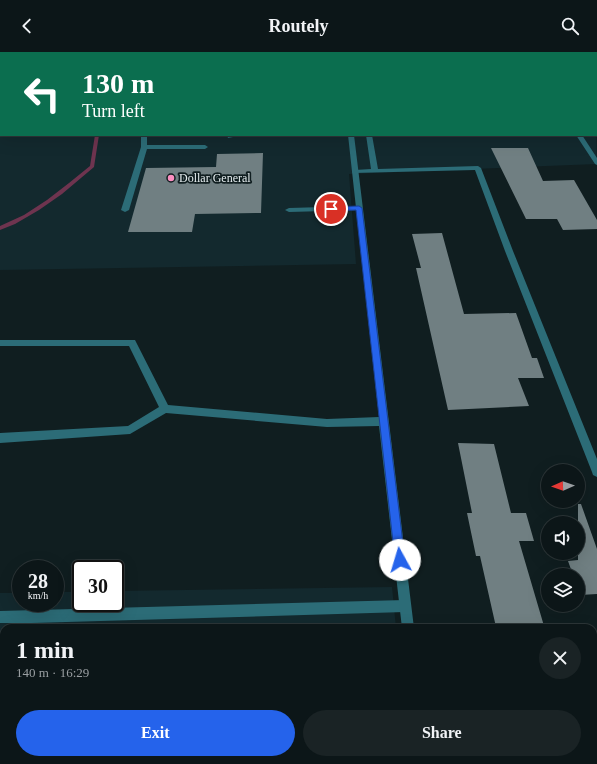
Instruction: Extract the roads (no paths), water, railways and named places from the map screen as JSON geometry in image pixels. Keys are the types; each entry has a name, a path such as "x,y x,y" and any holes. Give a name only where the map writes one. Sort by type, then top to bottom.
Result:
{"street":[{"path":"125,210 144,147 144,136"},
{"path":"351,136 407,624"},
{"path":"369,136 375,171"},
{"path":"580,136 597,164"},
{"path":"144,147 205,146"},
{"path":"355,172 478,168 511,258 597,472"},
{"path":"289,210 359,208"},
{"path":"0,343 132,342 166,409"},
{"path":"0,438 130,430 166,409 327,423 384,421"},
{"path":"0,617 26,622 405,606"}],"waterway":[{"path":"0,228 13,223 49,202 92,166 97,136"}],"place":[{"name":"Dollar General","path":"171,178"}]}
